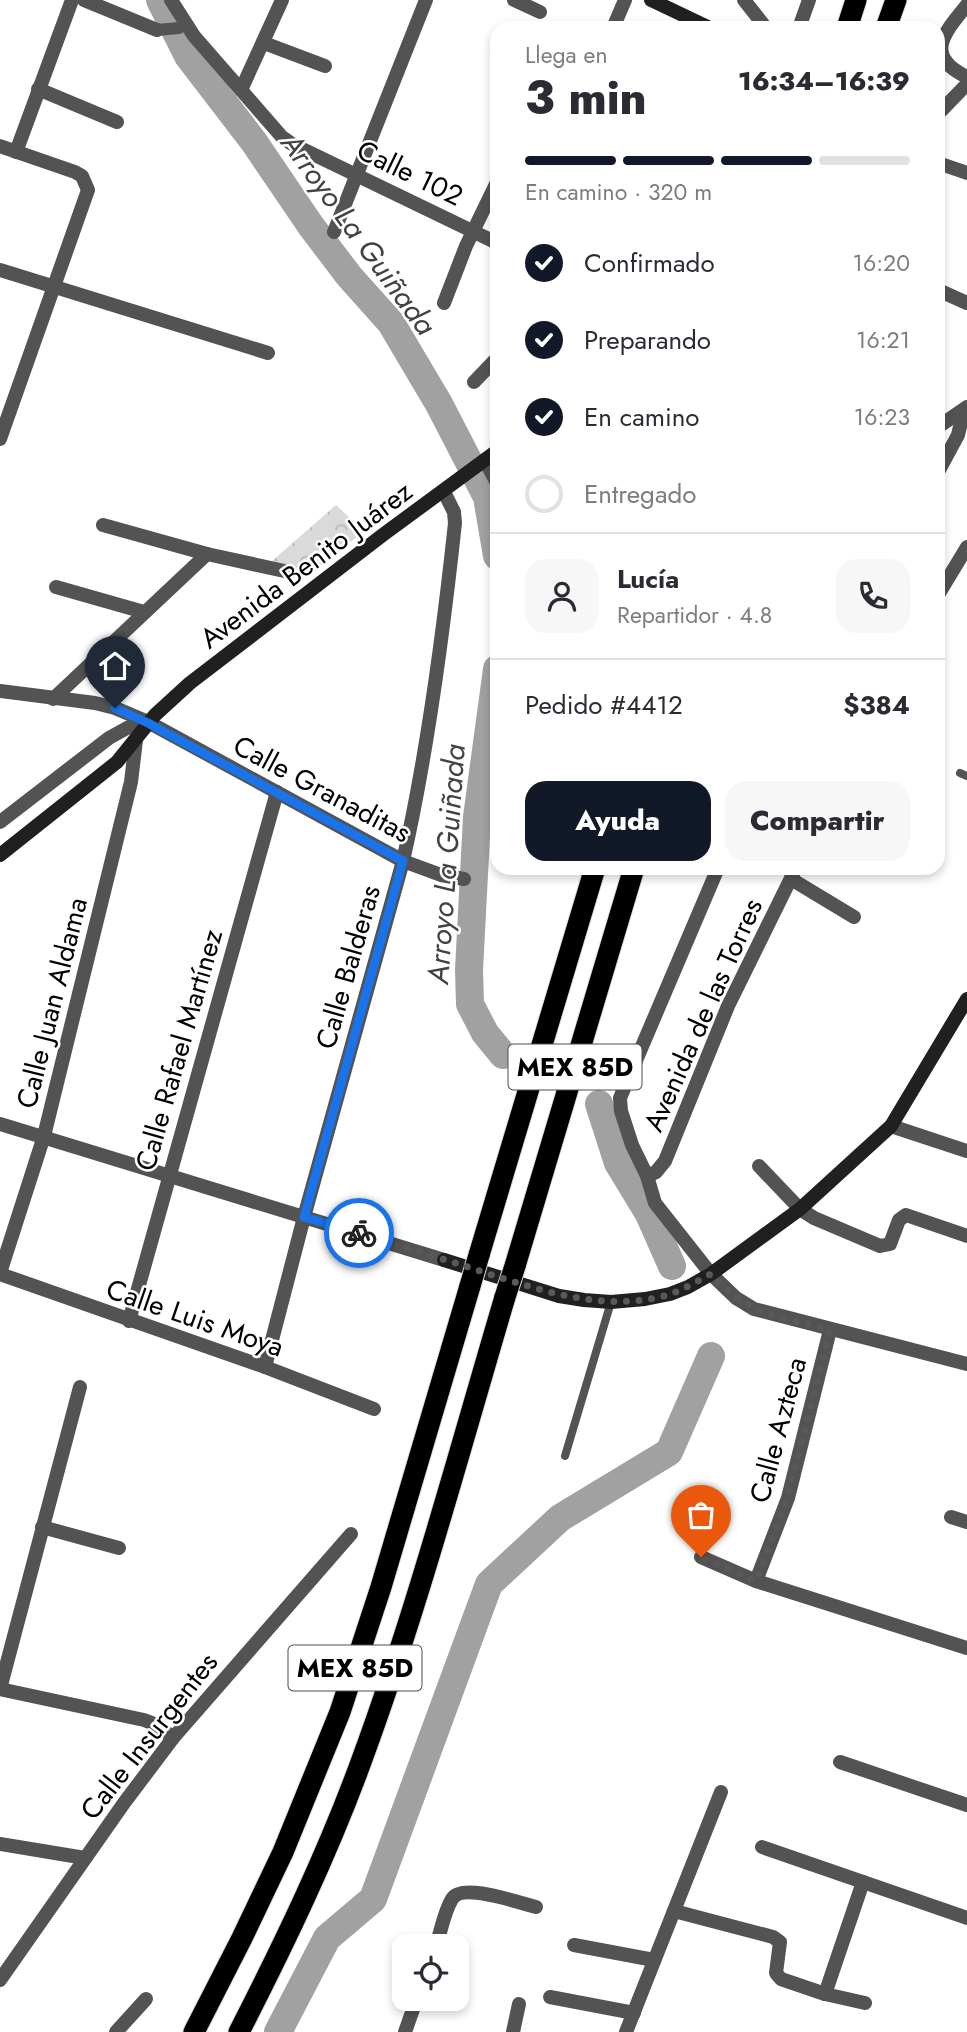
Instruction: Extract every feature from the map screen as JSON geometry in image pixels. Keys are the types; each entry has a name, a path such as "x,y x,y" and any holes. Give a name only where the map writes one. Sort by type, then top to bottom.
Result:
{"highway":[{"path":"849,21 856,0"},
{"path":"888,21 896,0"},
{"name":"MEX 85D","path":"194,2032 243,1938 329,1742 381,1587 593,875"},
{"name":"MEX 85D","path":"239,2032 316,1872 360,1764 416,1597 633,875"}],"main road":[{"path":"651,0 695,21"},
{"name":"Avenida Benito Juárez","path":"0,855 117,762 148,723 190,683 490,457"},
{"path":"444,1259 559,1296 611,1302 670,1294 711,1274 800,1209 891,1126 967,999"}],"street":[{"path":"16,152 72,0"},
{"path":"84,0 156,30 183,27"},
{"name":"Calle 102","path":"171,0 183,27 282,137 490,240"},
{"path":"242,90 282,0"},
{"path":"334,233 426,0"},
{"path":"514,0 540,12"},
{"path":"615,21 625,0"},
{"path":"744,0 760,21"},
{"path":"802,21 809,0"},
{"path":"945,36 967,5"},
{"path":"264,43 325,66"},
{"path":"945,62 967,77"},
{"path":"945,107 967,85"},
{"path":"38,89 117,122"},
{"path":"0,146 75,172 86,183 87,199 0,439"},
{"path":"945,165 967,173"},
{"path":"444,303 490,197"},
{"path":"0,270 268,353"},
{"path":"945,293 967,303"},
{"path":"474,382 490,365"},
{"path":"945,422 966,409"},
{"path":"945,458 958,435 966,409"},
{"path":"483,463 490,473"},
{"name":"Calle Balderas","path":"265,1367 412,821 448,585 454,512 450,487"},
{"path":"103,525 207,554 289,572"},
{"path":"945,583 967,547"},
{"path":"53,699 207,554"},
{"path":"56,587 144,612"},
{"name":"Calle Granaditas","path":"0,691 115,708 148,723 403,861 441,875 464,879"},
{"path":"0,822 109,738 127,728 148,723"},
{"name":"Calle Juan Aldama","path":"0,1274 44,1136 131,782 136,740"},
{"name":"Calle Rafael Martínez","path":"129,1321 277,792"},
{"name":"Avenida de las Torres","path":"715,875 620,1098 621,1111 632,1145 647,1176 654,1203 711,1274 736,1298 754,1309 967,1364"},
{"name":"Avenida de las Torres","path":"647,1176 656,1172 665,1161 729,1006 793,875"},
{"path":"794,875 854,917"},
{"path":"0,1124 444,1259"},
{"path":"891,1126 967,1151"},
{"path":"759,1166 800,1209 814,1218 880,1245 890,1244 899,1220 906,1215 967,1236"},
{"name":"Calle Luis Moya","path":"0,1274 265,1367 374,1409"},
{"name":"Calle Azteca","path":"756,1581 788,1497 830,1330"},
{"path":"80,1387 0,1689 144,1720 158,1725 173,1738"},
{"path":"951,1517 967,1522"},
{"path":"43,1527 119,1548"},
{"name":"Calle Insurgentes","path":"0,1980 173,1738 351,1534"},
{"path":"701,1557 756,1581 967,1648"},
{"path":"840,1762 967,1805"},
{"path":"626,2032 721,1792"},
{"path":"0,1844 85,1858"},
{"path":"762,1847 967,1918"},
{"path":"825,1993 863,1882"},
{"path":"440,1934 452,1899 459,1893 470,1891 536,1907"},
{"path":"674,1911 773,1937 780,1945 778,1976 785,1981 865,2003"},
{"path":"574,1945 654,1960"},
{"path":"550,1997 634,2013"},
{"path":"116,2032 146,1999"},
{"path":"513,2032 519,2004"},
{"path":"405,2032 412,2011"}],"lane":[{"path":"565,1456 611,1302"}],"green space":[{"path":"336,505 364,531 310,575 272,561"}],"waterway":[{"name":"Arroyo La Guiñada","path":"160,0 188,56 254,142 349,276 391,323 439,404 487,497 490,515"},
{"name":"Arroyo La Guiñada","path":"490,721 477,817 469,970 470,1004 485,1033 503,1055"},
{"path":"599,1104 618,1163 649,1214 672,1266"},
{"path":"278,2032 327,1938 373,1899 489,1584 560,1518 669,1452 711,1356"}],"way so far":[{"path":"359,1233 535,1289 584,1300 611,1302 670,1294 711,1274 736,1298 754,1309 830,1330 788,1497 756,1581 701,1557"}],"route":[{"path":"115,708 148,723 403,861 304,1217 359,1233"}]}
